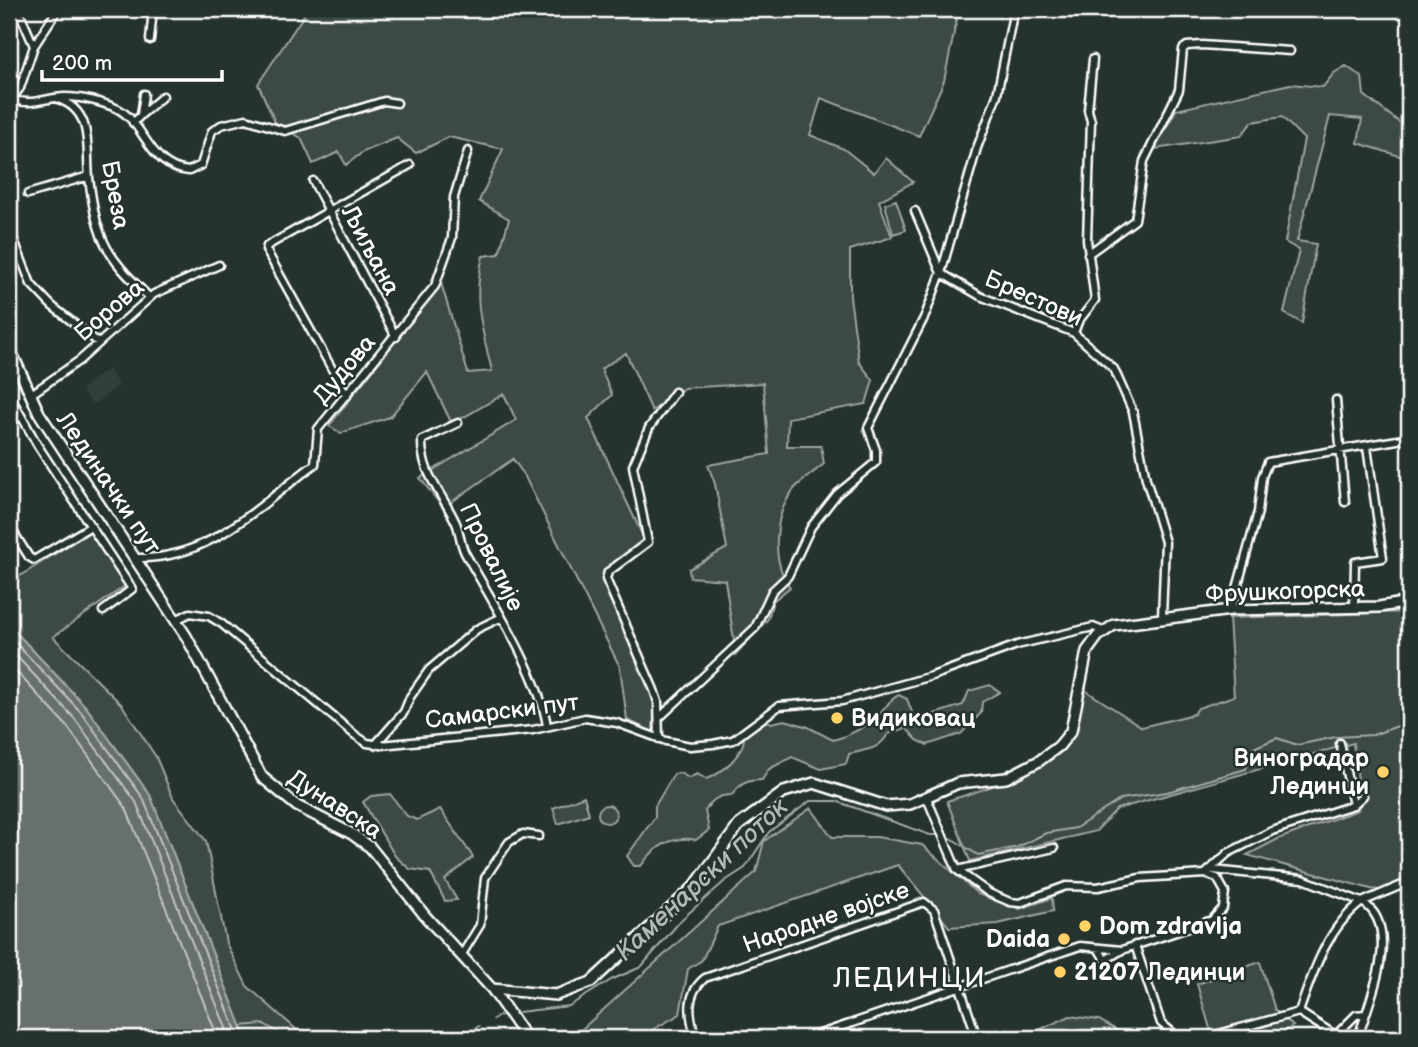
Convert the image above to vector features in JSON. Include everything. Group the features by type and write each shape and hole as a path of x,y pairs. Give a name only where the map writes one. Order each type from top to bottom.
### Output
{"street":[{"path":"18,9 34,46"},
{"path":"10,100 20,88 34,46 58,9"},
{"path":"150,40 153,9"},
{"path":"659,718 755,628 772,591 788,576 811,527 837,494 876,461 876,450 868,428 925,316 941,273 977,148 997,95 1014,9"},
{"path":"1088,254 1135,220 1144,161 1179,90 1182,49 1202,45 1290,51"},
{"path":"1074,333 1078,322 1096,300 1088,254 1091,121 1088,110 1093,60"},
{"path":"141,115 144,94"},
{"path":"134,124 163,96"},
{"path":"10,100 28,103 56,98 86,99 111,106 124,113 156,154 189,171 201,165 212,131 221,125 246,119 285,131 384,102 397,103"},
{"name":"Бреза","path":"56,98 72,105 87,130 93,204 104,241 116,261 149,298"},
{"name":"Дудова","path":"137,558 171,557 208,544 315,464 318,429 429,295 442,269 452,239 453,197 468,151"},
{"path":"348,396 266,250 271,242 410,165"},
{"path":"28,194 89,176"},
{"name":"Љиљана","path":"313,181 396,337"},
{"path":"915,211 941,273"},
{"path":"10,230 30,284 52,306 99,343"},
{"name":"Борова","path":"30,395 63,374 149,298 219,265"},
{"name":"Брестови","path":"941,273 980,296 1074,333 1114,369 1133,412 1153,507 1166,542 1162,617"},
{"name":"Лединачки пут","path":"9,348 51,433 137,558 186,636"},
{"path":"659,739 659,718 654,690 606,579 608,572 648,542 633,466 649,428 675,393"},
{"path":"9,394 132,589 103,611"},
{"path":"1336,400 1345,502"},
{"path":"9,422 21,416"},
{"name":"Провалије","path":"458,423 422,440 424,463 455,521 463,550 524,661 541,701 547,726"},
{"path":"1231,610 1258,512 1262,477 1268,462 1409,438"},
{"path":"1354,608 1355,562 1383,558 1367,447"},
{"path":"9,524 29,557 34,560 91,526"},
{"name":"Фрушкогорска","path":"1103,631 1128,621 1231,610 1354,608 1409,602"},
{"path":"176,621 190,613 209,616 222,624 355,735 375,745 404,712 410,697 429,670 477,629 500,618"},
{"name":"Самарски пут","path":"375,745 506,734 585,718 617,723 659,739 690,746 733,740 779,706 842,701 932,676 1017,645 1093,627 1103,631"},
{"path":"492,989 556,995 591,982 694,887 740,825 784,792 814,783 886,806 910,804 958,783 1006,779 1039,761 1059,746 1073,723 1087,651 1103,631"},
{"name":"Дунавска","path":"186,636 262,777 297,806 370,847 460,956 492,989 526,1038"},
{"path":"1340,743 1353,805"},
{"path":"1205,874 1213,870 1228,853 1272,831 1353,805 1363,796"},
{"path":"927,798 957,870 1002,900 1020,903 1066,886 1098,887 1140,878 1205,874 1217,878 1226,892 1226,900 1219,915 1122,950 1105,960 1098,947"},
{"path":"460,956 480,925 485,878 509,842 523,834 539,836"},
{"path":"957,870 1054,848"},
{"path":"1213,870 1303,880 1370,907 1377,922 1383,958 1358,1038"},
{"path":"1299,1012 1314,970 1335,929 1347,913 1362,902 1409,882"},
{"name":"Народне војске","path":"696,1038 691,1021 693,987 705,978 924,902 934,910 960,986"},
{"path":"1135,945 1161,1023 1179,1038"},
{"path":"808,1038 1080,946 1122,950"},
{"path":"960,986 977,1038"},
{"path":"503,1004 519,992"},
{"path":"1299,1012 1334,1037 1356,1015 1365,1014"},
{"path":"1204,1038 1299,1012"}],"shaded area":[{"path":"308,9 959,9 944,81 919,136 821,98 810,135 844,149 874,173 886,158 913,182 879,201 892,237 850,250 850,297 859,362 873,380 866,404 788,418 787,446 821,446 824,464 794,489 778,525 777,551 790,587 773,601 768,619 736,654 725,580 690,577 689,569 727,548 715,484 708,465 769,454 763,383 684,388 652,411 626,353 601,369 612,395 588,418 645,541 609,574 611,597 655,700 653,732 627,720 620,667 524,475 513,459 443,508 420,478 516,420 504,394 452,424 427,372 390,417 341,433 329,426 441,283 468,373 492,371 480,314 478,286 483,256 499,254 509,219 479,201 503,149 449,137 416,153 397,138 363,152 346,165 339,152 313,164 301,138 275,122 258,84"},
{"path":"1346,66 1362,77 1364,95 1399,122 1409,124 1409,159 1358,143 1362,119 1330,116 1297,241 1316,244 1302,323 1284,313 1299,250 1285,242 1304,139 1282,117 1252,122 1241,136 1155,149 1176,110 1290,84 1323,87 1334,73"},
{"path":"896,200 906,230 893,234 885,204"},
{"path":"108,369 119,385 92,405 81,389"},
{"path":"96,528 132,581 53,637 122,705 156,757 173,798 206,841 226,943 247,986 306,1038 246,1038 150,795 86,707 9,625 9,583"},
{"path":"1409,612 1409,879 1394,892 1371,889 1247,855 1278,839 1358,810 1361,801 1353,743 1117,809 1096,831 970,861 947,801 991,787 1051,760 1067,745 1075,730 1085,690 1142,727 1194,714 1198,708 1234,696 1229,618"},
{"path":"990,685 1000,692 982,702 981,713 961,734 927,745 917,740 906,728 888,734 876,746 849,754 846,764 821,769 792,757 769,769 762,780 745,783 732,795 713,801 705,811 709,830 696,840 679,839 665,844 652,853 641,866 634,866 627,856 655,817 655,806 674,774 680,773 689,778 697,774 706,779 712,776 737,756 744,736 767,721 771,723 785,720 808,727 833,740 869,723 899,695 907,699 915,720 963,705 969,691"},
{"path":"390,794 407,816 417,820 440,809 473,857 445,880 457,900 445,901 430,872 410,869 395,856 363,802 371,796"},
{"path":"584,796 589,814 558,824 553,808"},
{"path":"607,805 613,808 616,814 613,820 607,823 601,820 598,814 601,808"},
{"path":"811,808 832,837 877,837 922,845 978,894 1020,909 1052,898 1053,911 998,924 949,927 898,865 718,926 702,960 688,969 680,1014 638,1038 572,1038 756,872 764,841"},
{"path":"1260,962 1275,1010 1293,1026 1274,1038 1189,1038 1211,1032 1197,984"},
{"path":"1070,1016 1099,1020 1130,1038 1021,1038"}],"water":[{"path":"9,625 86,707 150,795 246,1038 9,1038"}],"waterway":[{"name":"Каменарски поток","path":"946,835 978,855 1018,847 1046,833 1076,828 1121,799 1167,792 1246,769 1251,749 1277,738 1297,745 1336,737 1373,735 1409,722"},
{"name":"Каменарски поток","path":"519,1012 569,1006 611,980 641,967 682,919 725,881 745,868 769,832 810,801 836,801 930,835 941,835"},
{"name":"Каменарски поток","path":"493,1019 502,1014"},
{"name":"Каменарски поток","path":"241,1026 264,1024 281,1034 300,1038"},
{"name":"Каменарски поток","path":"462,1038 479,1026"}],"place":[{"name":"Видиковац","path":"837,718"},
{"name":"Виноградар Лединци","path":"1383,772"},
{"name":"Dom zdravlja","path":"1085,926"},
{"name":"Daida","path":"1064,939"},
{"name":"21207 Лединци","path":"1060,972"}],"district":[{"name":"ЛЕДИНЦИ","path":"910,977"}]}
